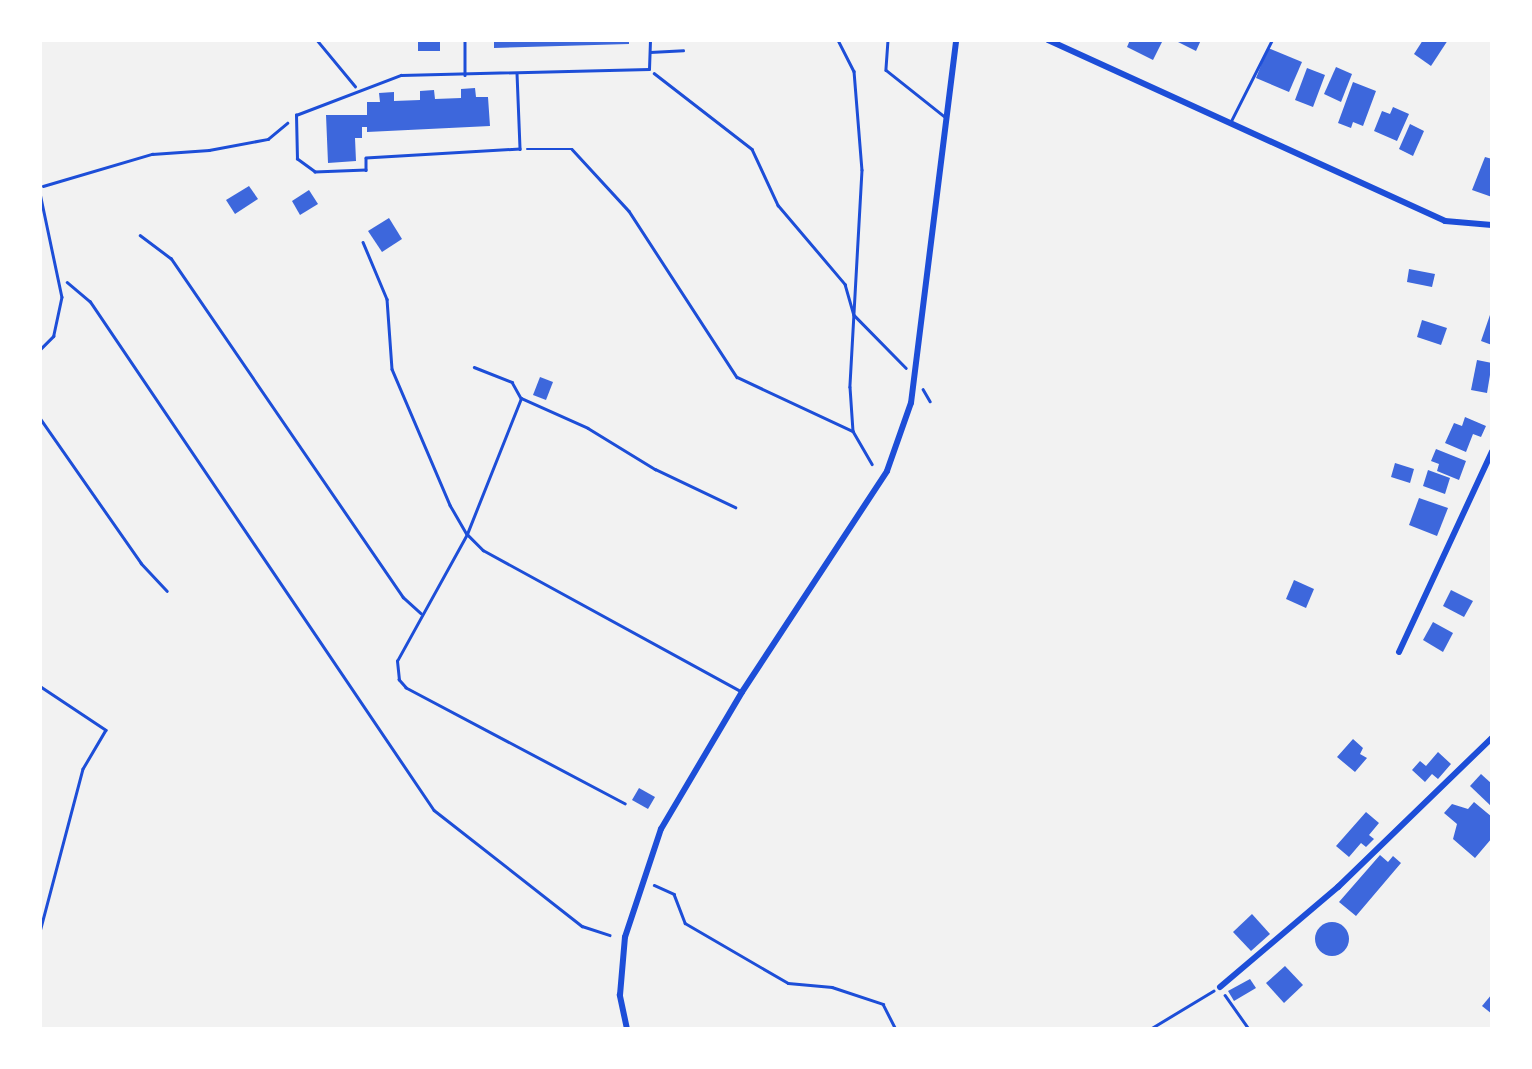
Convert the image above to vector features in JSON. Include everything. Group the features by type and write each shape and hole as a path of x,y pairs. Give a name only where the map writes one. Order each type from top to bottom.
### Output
{"street":[{"path":"627,1029 620,995 625,937 662,829 742,692 887,471 911,403 956,40"},
{"path":"1048,40 1446,221 1492,225"},
{"path":"1399,652 1491,462 1492,452"},
{"path":"1220,987 1338,887 1492,738"}],"lane":[{"path":"466,40 466,75"},
{"path":"517,73 520,149 366,158 366,170 315,172 297,159 296,115 401,75 649,69 650,40"},
{"path":"888,40 886,69 948,119"},
{"path":"1230,123 1272,40"},
{"path":"650,52 683,50"},
{"path":"40,193 62,298 54,336 40,350"},
{"path":"140,235 171,258 403,597 421,613"},
{"path":"363,242 387,299 392,369 450,505 467,534 482,550 742,692"},
{"path":"474,367 512,382 521,398 588,428 655,469 735,507"},
{"path":"521,398 467,534 421,613 397,661 398,680 406,688 625,804"},
{"path":"40,418 134,552 167,591"}],"path":[{"path":"317,40 359,91"},
{"path":"838,40 855,71 862,170 854,315 853,431 872,464"},
{"path":"649,69 687,94 752,149 778,205 845,284 854,315 914,374 930,401"},
{"path":"40,187 152,154 209,150 268,139 296,115"},
{"path":"520,149 572,149 629,211 737,377 853,431"},
{"path":"58,274 90,301 434,810 582,926 610,935"},
{"path":"40,686 106,730 83,769 51,904 40,932"},
{"path":"644,881 674,894 685,923 788,983 832,987 883,1004 896,1029"},
{"path":"1150,1029 1220,987 1249,1029"}],"building":[{"path":"418,40 440,40 440,51 418,51"},
{"path":"494,40 629,40 629,44 494,48"},
{"path":"1130,40 1163,40 1153,60 1127,47"},
{"path":"1174,40 1201,40 1196,51"},
{"path":"1423,40 1448,40 1431,66 1414,54"},
{"path":"1268,48 1302,62 1289,92 1256,78"},
{"path":"1336,67 1352,74 1341,102 1324,94"},
{"path":"1307,68 1325,75 1313,107 1295,100"},
{"path":"1353,82 1376,91 1363,126 1353,122 1351,128 1338,123"},
{"path":"475,88 476,97 488,97 490,126 367,132 367,127 362,127 362,138 355,138 356,161 328,163 326,115 367,115 367,102 380,102 379,93 394,92 394,101 420,100 420,91 434,90 435,99 461,98 461,89"},
{"path":"1393,107 1409,114 1397,141 1374,131 1382,111 1390,114"},
{"path":"1410,124 1424,131 1413,156 1399,149"},
{"path":"1485,157 1492,159 1492,197 1472,190"},
{"path":"249,186 258,199 235,214 226,200"},
{"path":"309,190 318,204 300,215 292,201"},
{"path":"389,218 402,239 382,252 368,231"},
{"path":"1409,269 1435,274 1432,287 1407,282"},
{"path":"1492,312 1492,345 1481,341"},
{"path":"1422,320 1447,328 1441,345 1417,337"},
{"path":"1477,360 1492,363 1487,393 1471,390"},
{"path":"540,377 553,382 546,400 533,395"},
{"path":"1465,417 1486,426 1481,437 1473,434 1466,452 1445,443 1454,423 1462,426"},
{"path":"1436,449 1466,461 1459,480 1437,471 1439,464 1431,461"},
{"path":"1395,463 1414,469 1410,483 1391,477"},
{"path":"1428,470 1450,478 1445,494 1423,486"},
{"path":"1419,498 1448,508 1437,536 1409,525"},
{"path":"1294,580 1314,589 1306,608 1286,599"},
{"path":"1451,590 1473,601 1464,617 1443,606"},
{"path":"1433,622 1453,633 1443,652 1423,640"},
{"path":"1353,739 1363,748 1360,754 1367,758 1355,772 1337,757"},
{"path":"1438,752 1451,764 1438,779 1432,774 1425,782 1412,770 1420,761 1426,766"},
{"path":"1481,774 1492,784 1492,807 1470,786"},
{"path":"639,788 655,797 648,809 632,800"},
{"path":"1474,802 1492,817 1492,838 1475,858 1453,839 1457,824 1444,813 1452,804 1468,809"},
{"path":"1366,812 1379,823 1369,835 1374,839 1366,847 1361,843 1349,857 1336,846"},
{"path":"1380,855 1388,862 1393,856 1401,863 1356,916 1339,902"},
{"path":"1252,914 1270,934 1251,951 1233,932"},
{"path":"1332,922 1344,927 1349,939 1344,951 1332,956 1320,951 1315,939 1320,927"},
{"path":"1285,966 1303,985 1284,1003 1266,983"},
{"path":"1250,979 1256,988 1234,1001 1228,991"},
{"path":"1492,994 1492,1014 1482,1006"}]}
